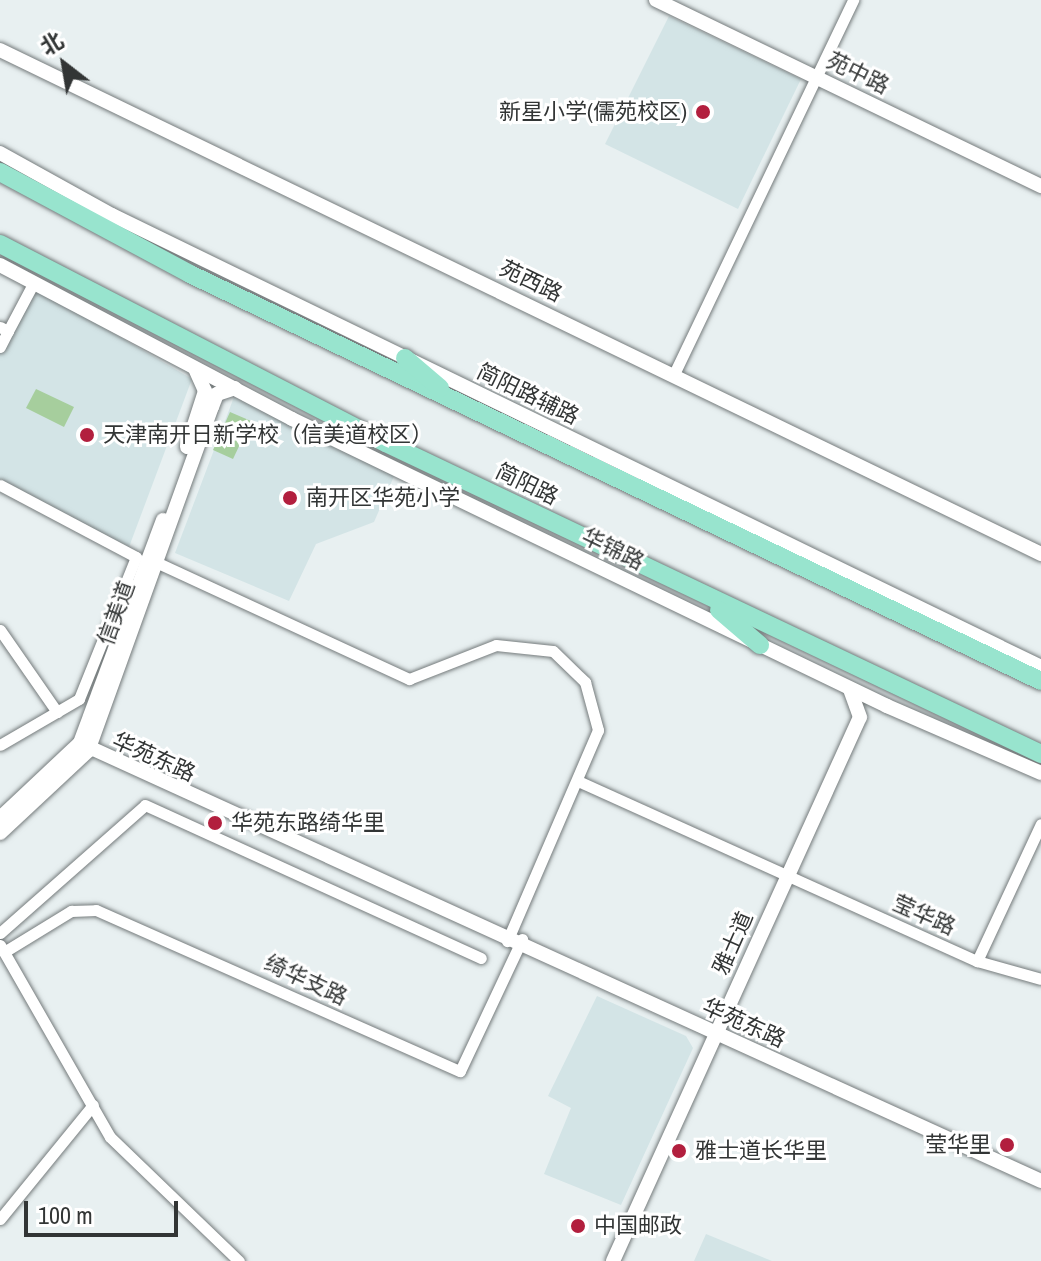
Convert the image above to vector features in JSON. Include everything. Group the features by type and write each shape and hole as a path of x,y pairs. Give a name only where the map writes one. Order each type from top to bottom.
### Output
{"highway":[{"name":"简阳路","path":"0,172 460,405 1041,681"},
{"name":"简阳路","path":"0,244 386,443 1041,754"},
{"path":"405,358 460,405"},
{"path":"702,595 760,645"}],"street":[{"name":"苑中路","path":"656,0 1041,179"},
{"name":"苑中路","path":"673,0 1041,186"},
{"path":"674,374 853,0"},
{"name":"苑西路","path":"0,50 1041,554"},
{"name":"简阳路辅路","path":"0,153 405,358 1041,667"},
{"name":"华锦路","path":"0,265 292,419 887,706 1041,773"},
{"path":"0,347 4,329 34,282"},
{"name":"信美道","path":"0,818 91,749 204,398 191,366"},
{"name":"信美道","path":"0,833 91,749 214,400 235,388"},
{"path":"292,419 386,443"},
{"path":"0,485 136,557 79,699 0,745"},
{"path":"158,563 409,679 496,645 553,651 585,682 598,730 515,940"},
{"path":"885,609 995,646"},
{"path":"0,630 57,712"},
{"name":"雅士道","path":"616,1261 721,1035 860,717 849,688"},
{"name":"雅士道","path":"791,876 865,720 887,706"},
{"name":"华苑东路","path":"91,749 721,1035"},
{"name":"莹华路","path":"578,781 977,961 1041,979"},
{"path":"0,933 145,805 481,958"},
{"path":"977,961 1041,824"},
{"name":"绮华支路","path":"2,948 71,911 96,910 460,1071 515,940"},
{"name":"华苑东路","path":"515,940 689,1023 744,1043 1041,1174"},
{"path":"2,948 93,1105 135,1166 239,1261"},
{"path":"689,1023 709,1057 744,1043"},
{"name":"华苑东路","path":"744,1043 1041,1181"},
{"path":"0,1219 93,1105"}],"shaded area":[{"name":"新星小学(儒苑校区)","path":"669,16 801,79 738,209 605,144"},
{"name":"天津南开日新学校（信美道校区）","path":"32,286 192,379 129,547 0,483 0,346"},
{"name":"南开区华苑小学","path":"234,397 395,474 374,522 316,544 289,601 175,553"},
{"path":"597,996 686,1036 693,1048 621,1205 544,1174 571,1108 548,1096"},
{"path":"706,1234 772,1261 694,1261"}],"green space":[{"path":"36,389 74,407 64,427 26,408"},
{"path":"230,412 251,421 233,459 213,450"}],"place":[{"name":"新星小学(儒苑校区)","path":"703,112"},
{"name":"天津南开日新学校（信美道校区）","path":"87,435"},
{"name":"南开区华苑小学","path":"290,498"},
{"name":"华苑东路绮华里","path":"215,823"},
{"name":"莹华里","path":"1007,1145"},
{"name":"雅士道长华里","path":"679,1151"},
{"name":"中国邮政","path":"578,1226"}]}
